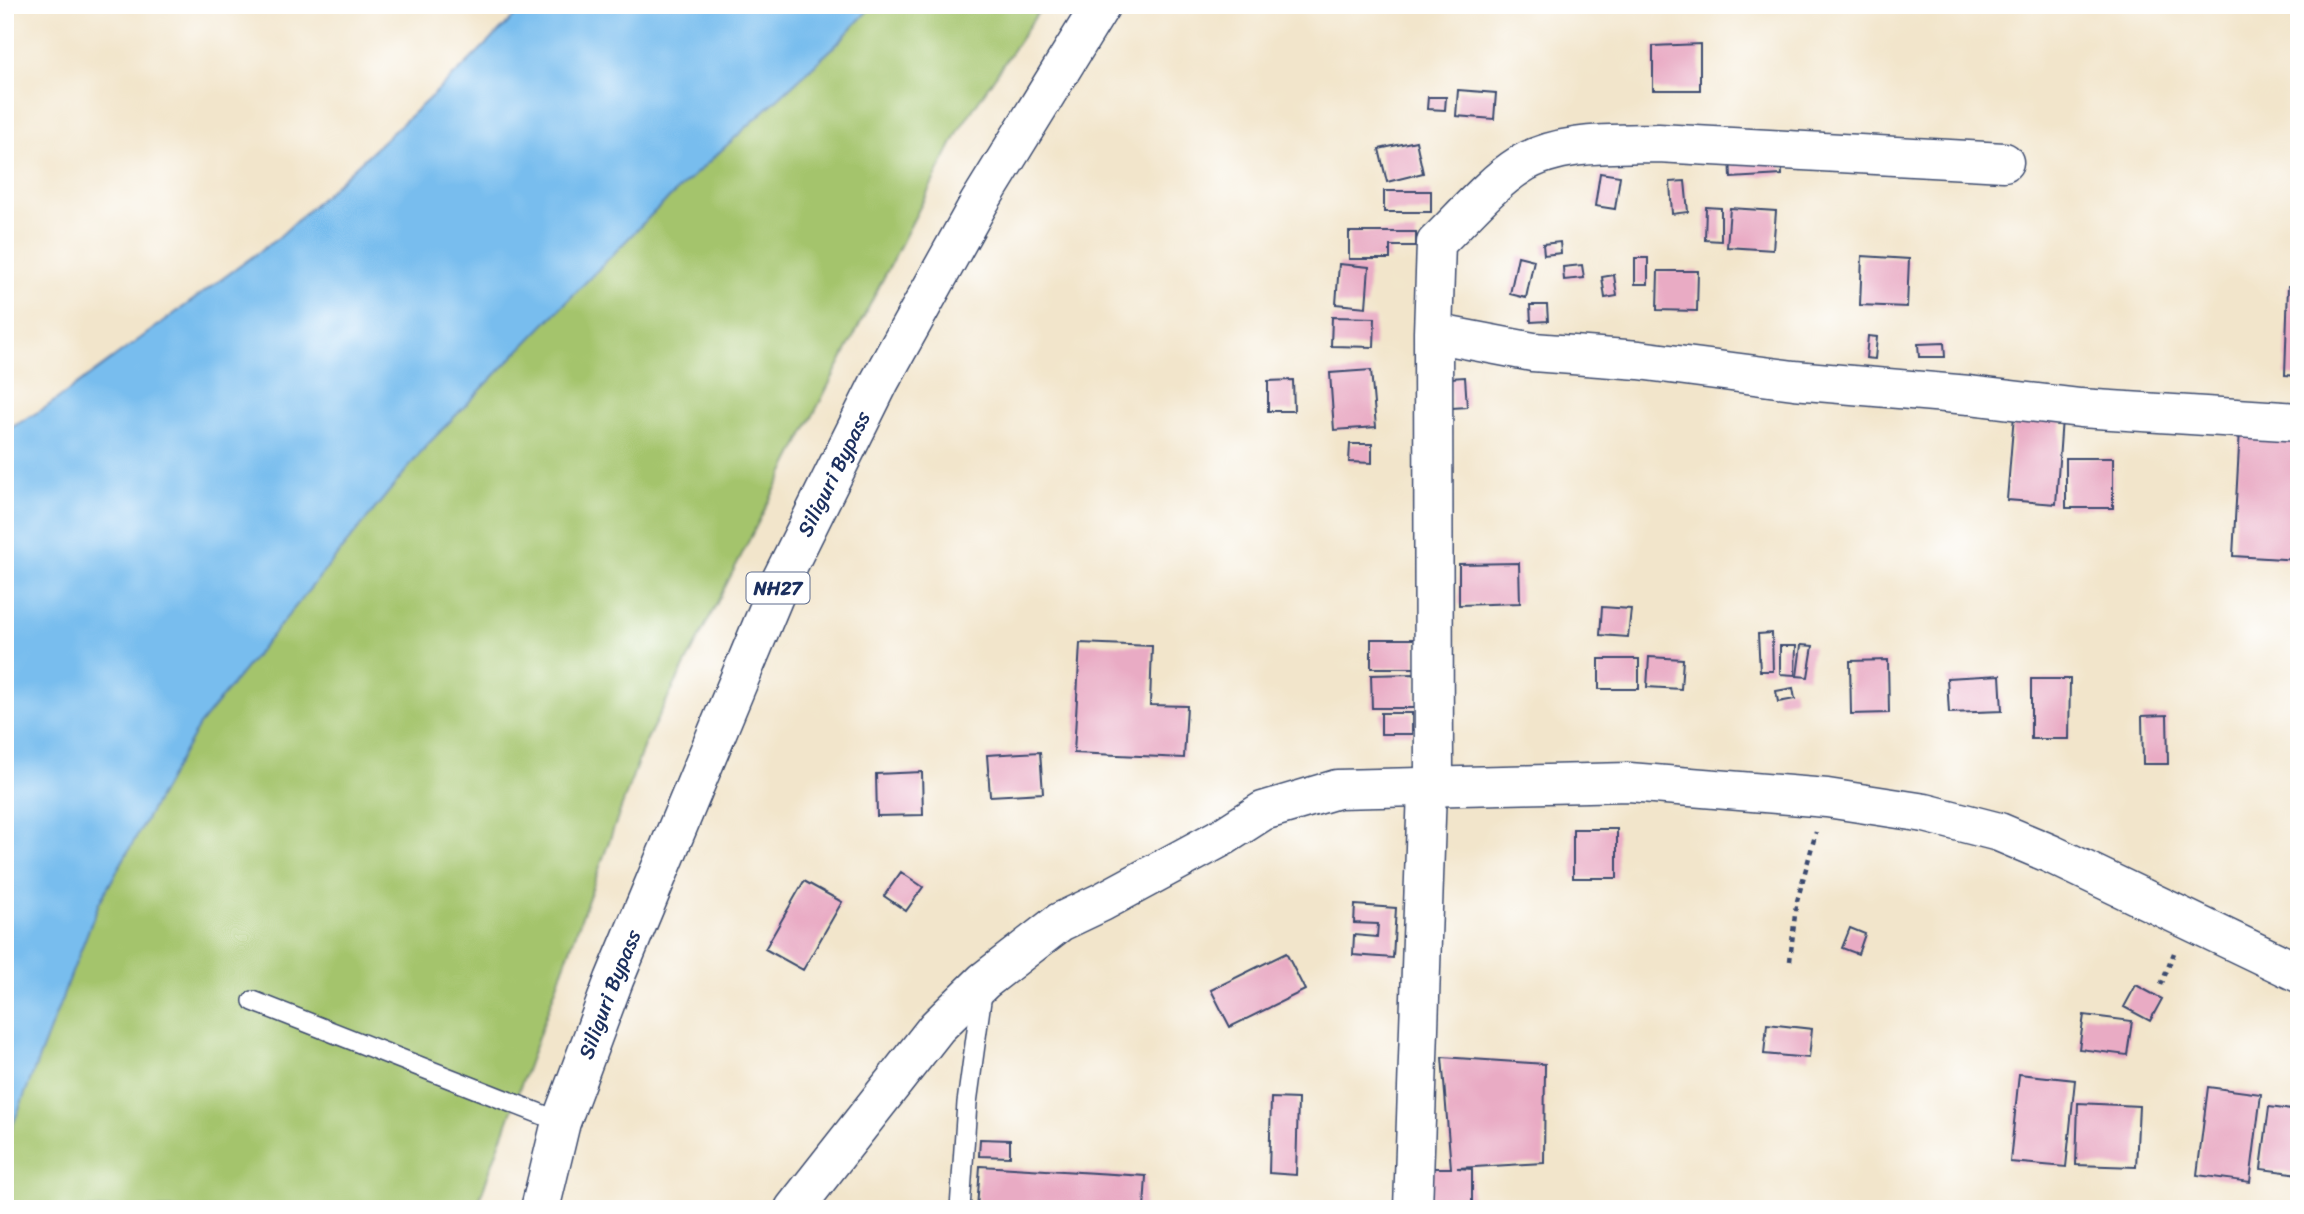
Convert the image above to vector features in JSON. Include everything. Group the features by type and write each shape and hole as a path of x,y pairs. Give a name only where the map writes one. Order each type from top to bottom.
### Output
{"main road":[{"name":"Siliguri Bypass","path":"540,1209 561,1122 614,980 779,584 880,381 979,203 1101,5"},
{"path":"1413,1209 1431,787 1433,333 1436,243 1518,166 1536,156 1570,149 1618,144 1658,144 2004,162"},
{"path":"1433,333 1533,352 1639,360 1794,380 2080,408 2299,422"},
{"path":"794,1209 937,1027 984,981 1060,922 1224,836 1263,811 1338,789 1629,782 1827,798 1925,813 1999,832 2051,854 2299,973"}],"lane":[{"path":"960,1209 967,1103 984,981"},
{"path":"253,1001 561,1122"}],"path":[{"path":"1790,961 1796,905 1827,798"}],"green space":[{"path":"873,5 1043,5 961,127 644,745 476,1209 5,1209 5,1145 99,903 199,725 426,446 654,212 836,45"}],"water":[{"path":"526,5 873,5 836,45 654,212 426,446 199,725 99,903 5,1145 5,431 45,408 278,238 461,69"}],"building":[{"path":"1700,44 1700,90 1653,90 1653,46"},
{"path":"1458,90 1496,93 1494,119 1456,116"},
{"path":"1428,97 1446,97 1445,110 1427,109"},
{"path":"1416,141 1423,173 1387,182 1379,149"},
{"path":"1781,150 1782,175 1731,178 1730,153"},
{"path":"1600,173 1620,176 1615,209 1595,206"},
{"path":"1685,181 1688,212 1672,214 1670,182"},
{"path":"1384,191 1431,191 1431,212 1384,212"},
{"path":"1706,207 1721,208 1721,241 1705,240"},
{"path":"1730,208 1776,211 1773,250 1727,247"},
{"path":"1349,232 1416,232 1416,246 1390,246 1390,259 1349,259"},
{"path":"1560,242 1561,253 1544,255 1543,244"},
{"path":"1518,256 1534,260 1526,298 1510,294"},
{"path":"1862,256 1909,259 1907,307 1860,305"},
{"path":"1635,258 1648,258 1648,284 1635,284"},
{"path":"1339,264 1369,267 1366,307 1336,304"},
{"path":"1582,265 1584,278 1564,280 1563,267"},
{"path":"1658,271 1698,271 1697,311 1657,310"},
{"path":"1614,275 1617,296 1605,298 1602,277"},
{"path":"2288,286 2299,286 2299,376 2285,375"},
{"path":"1530,305 1547,305 1548,321 1531,322"},
{"path":"1332,317 1375,318 1374,347 1331,346"},
{"path":"1868,336 1877,337 1875,359 1866,358"},
{"path":"1944,343 1945,357 1919,357 1918,344"},
{"path":"1371,370 1376,427 1334,430 1330,373"},
{"path":"1465,377 1467,407 1452,408 1450,378"},
{"path":"1293,380 1294,411 1268,411 1268,381"},
{"path":"2014,415 2062,418 2056,504 2007,500"},
{"path":"2240,429 2299,432 2299,560 2233,556"},
{"path":"1350,444 1372,444 1372,463 1349,462"},
{"path":"2066,458 2113,458 2113,508 2066,508"},
{"path":"1519,563 1520,603 1459,605 1459,564"},
{"path":"1602,607 1631,609 1628,637 1600,635"},
{"path":"1772,633 1773,671 1760,671 1758,634"},
{"path":"1371,639 1415,639 1415,668 1371,668"},
{"path":"1080,643 1152,646 1150,705 1187,706 1184,758 1074,753"},
{"path":"1801,645 1813,646 1808,677 1797,676"},
{"path":"1780,646 1796,646 1795,675 1780,674"},
{"path":"1649,657 1683,659 1681,689 1647,687"},
{"path":"1599,659 1639,659 1639,689 1599,689"},
{"path":"1888,660 1889,713 1851,714 1850,661"},
{"path":"1415,674 1415,708 1372,708 1371,675"},
{"path":"2000,675 2002,711 1949,713 1947,678"},
{"path":"2031,679 2070,679 2069,739 2031,739"},
{"path":"1793,688 1795,699 1778,702 1776,691"},
{"path":"1381,713 1412,713 1412,734 1381,734"},
{"path":"2167,715 2168,764 2143,764 2142,716"},
{"path":"1040,752 1043,793 990,796 987,755"},
{"path":"922,772 923,815 877,816 876,774"},
{"path":"1573,829 1617,829 1617,878 1573,878"},
{"path":"901,872 923,887 906,911 884,896"},
{"path":"804,881 842,902 803,970 765,949"},
{"path":"1355,905 1396,908 1393,958 1353,955 1354,935 1377,937 1378,924 1354,923"},
{"path":"1850,928 1865,934 1858,954 1842,948"},
{"path":"1286,953 1305,990 1230,1027 1211,990"},
{"path":"2136,985 2162,999 2150,1021 2124,1007"},
{"path":"2084,1015 2132,1021 2127,1055 2079,1049"},
{"path":"1767,1024 1812,1029 1809,1058 1764,1054"},
{"path":"1442,1057 1545,1064 1544,1163 1457,1168 1472,1169 1472,1209 1430,1209 1431,1168 1451,1168"},
{"path":"2019,1074 2075,1080 2066,1167 2010,1162"},
{"path":"2208,1087 2261,1094 2250,1182 2197,1175"},
{"path":"1271,1098 1298,1099 1296,1175 1269,1173"},
{"path":"2078,1103 2139,1106 2136,1167 2076,1165"},
{"path":"2269,1107 2299,1111 2299,1174 2261,1169"},
{"path":"980,1139 1010,1140 1010,1157 979,1156"},
{"path":"980,1166 1146,1176 1144,1209 977,1209"}]}
